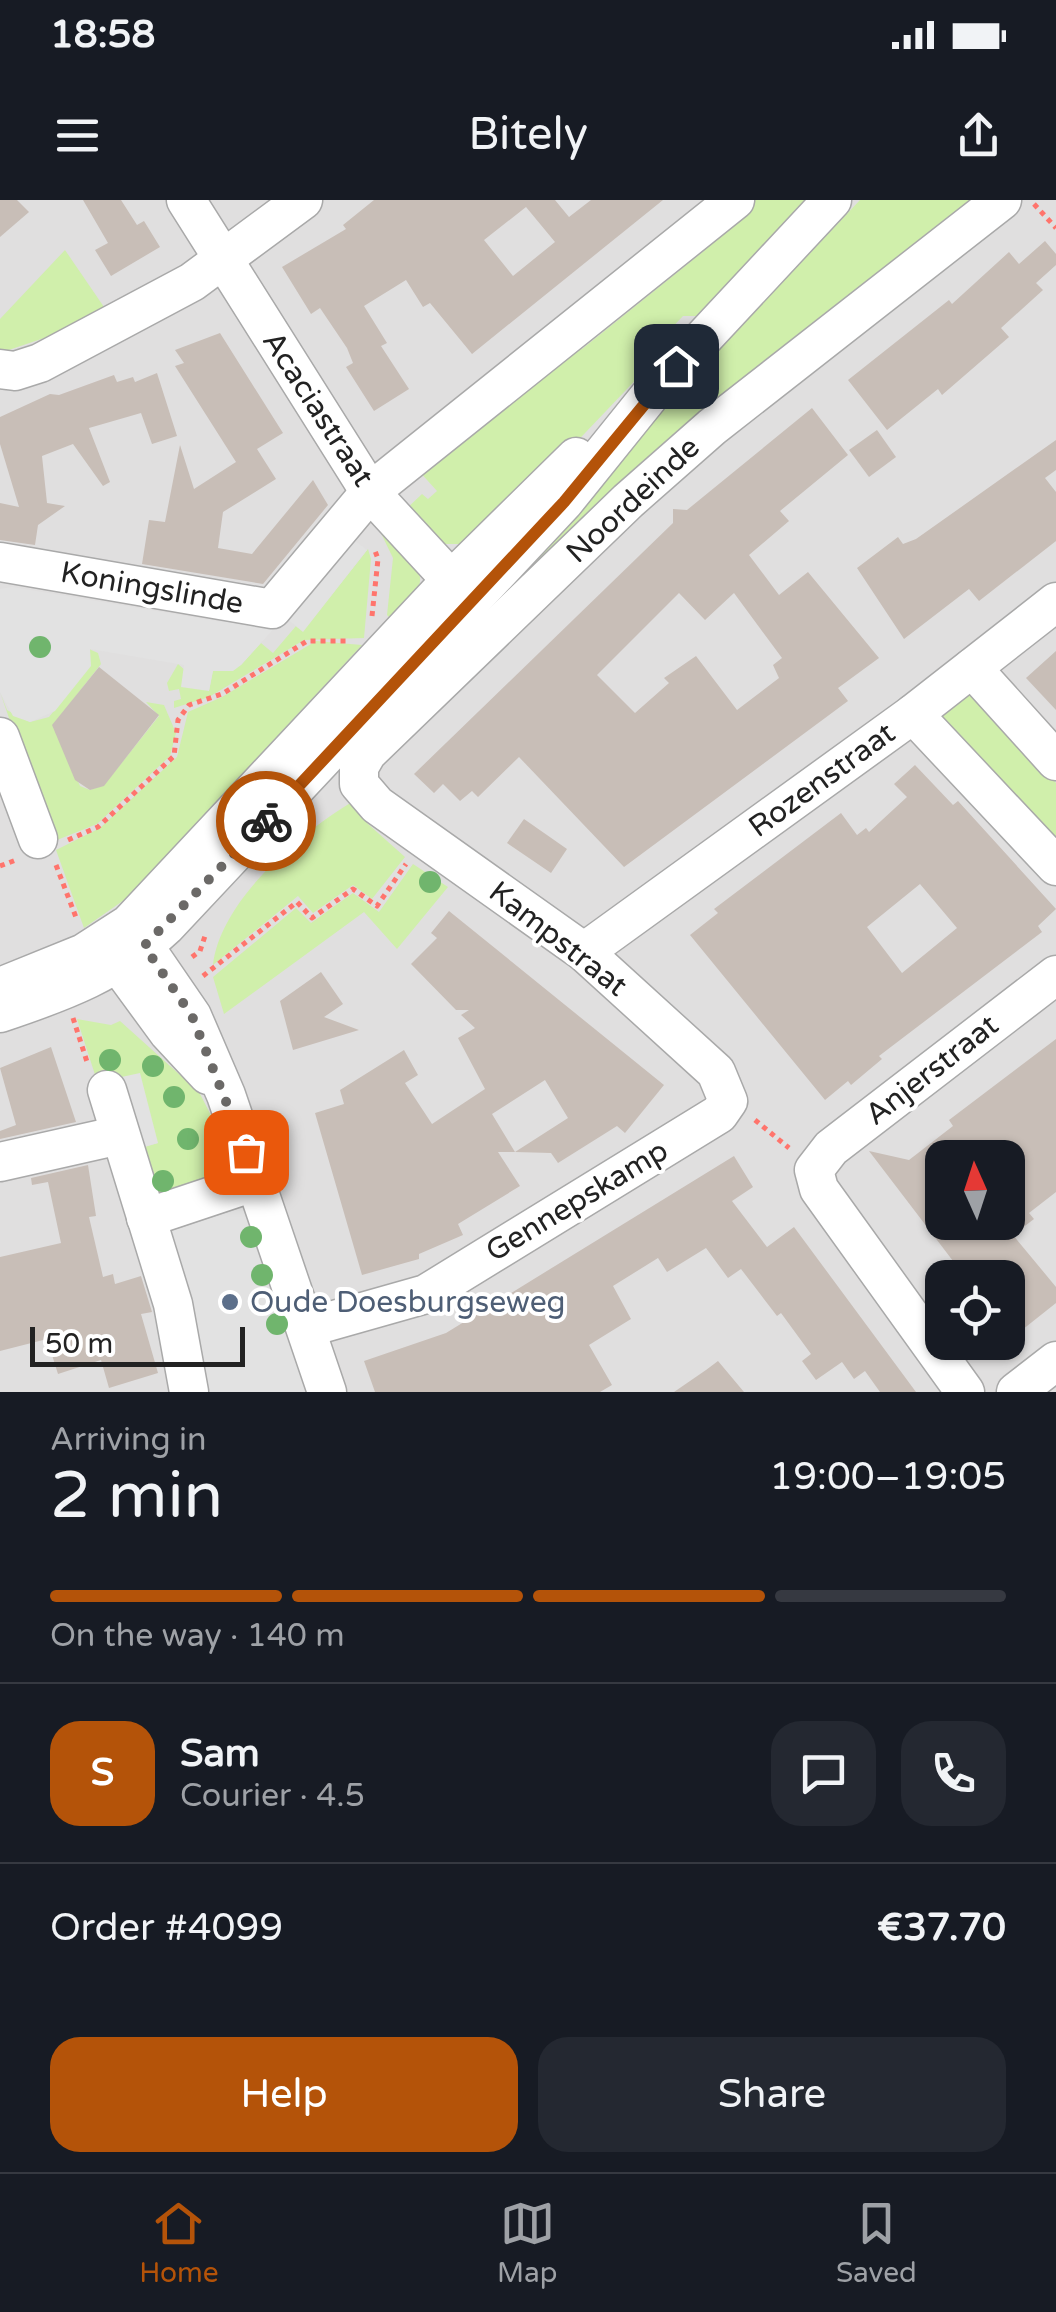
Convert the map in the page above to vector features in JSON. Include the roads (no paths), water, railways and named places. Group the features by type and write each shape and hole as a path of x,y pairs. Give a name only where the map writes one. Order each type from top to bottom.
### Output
{"street":[{"name":"Acaciastraat","path":"186,200 358,504 462,591"},
{"path":"0,369 15,372 40,364 192,282 303,200"},
{"path":"358,504 735,200"},
{"path":"0,1013 81,985 115,942 462,591 536,494 650,394 832,200"},
{"name":"Noordeinde","path":"368,797 359,784 359,768 367,753 628,501 712,427 1002,200"},
{"name":"Koningslinde","path":"0,562 272,609 358,504"},
{"name":"Rozenstraat","path":"584,952 913,714 1056,602"},
{"path":"972,668 1056,760"},
{"path":"913,714 1056,866"},
{"path":"0,737 44,843"},
{"name":"Kampstraat","path":"368,797 422,841 584,952 716,1072 728,1101"},
{"path":"0,986 115,942"},
{"path":"115,942 168,1032 226,1096 327,1392"},
{"name":"Anjerstraat","path":"964,1392 818,1189 814,1170 831,1148 1056,975"},
{"path":"107,1090 172,1304 189,1392"},
{"name":"Gennepskamp","path":"306,1328 426,1294 719,1114 728,1101"},
{"path":"0,1162 120,1135"},
{"path":"146,1218 256,1180"},
{"path":"1016,1392 1056,1361"}],"place":[{"name":"Oude Doesburgseweg","path":"230,1302"}]}
